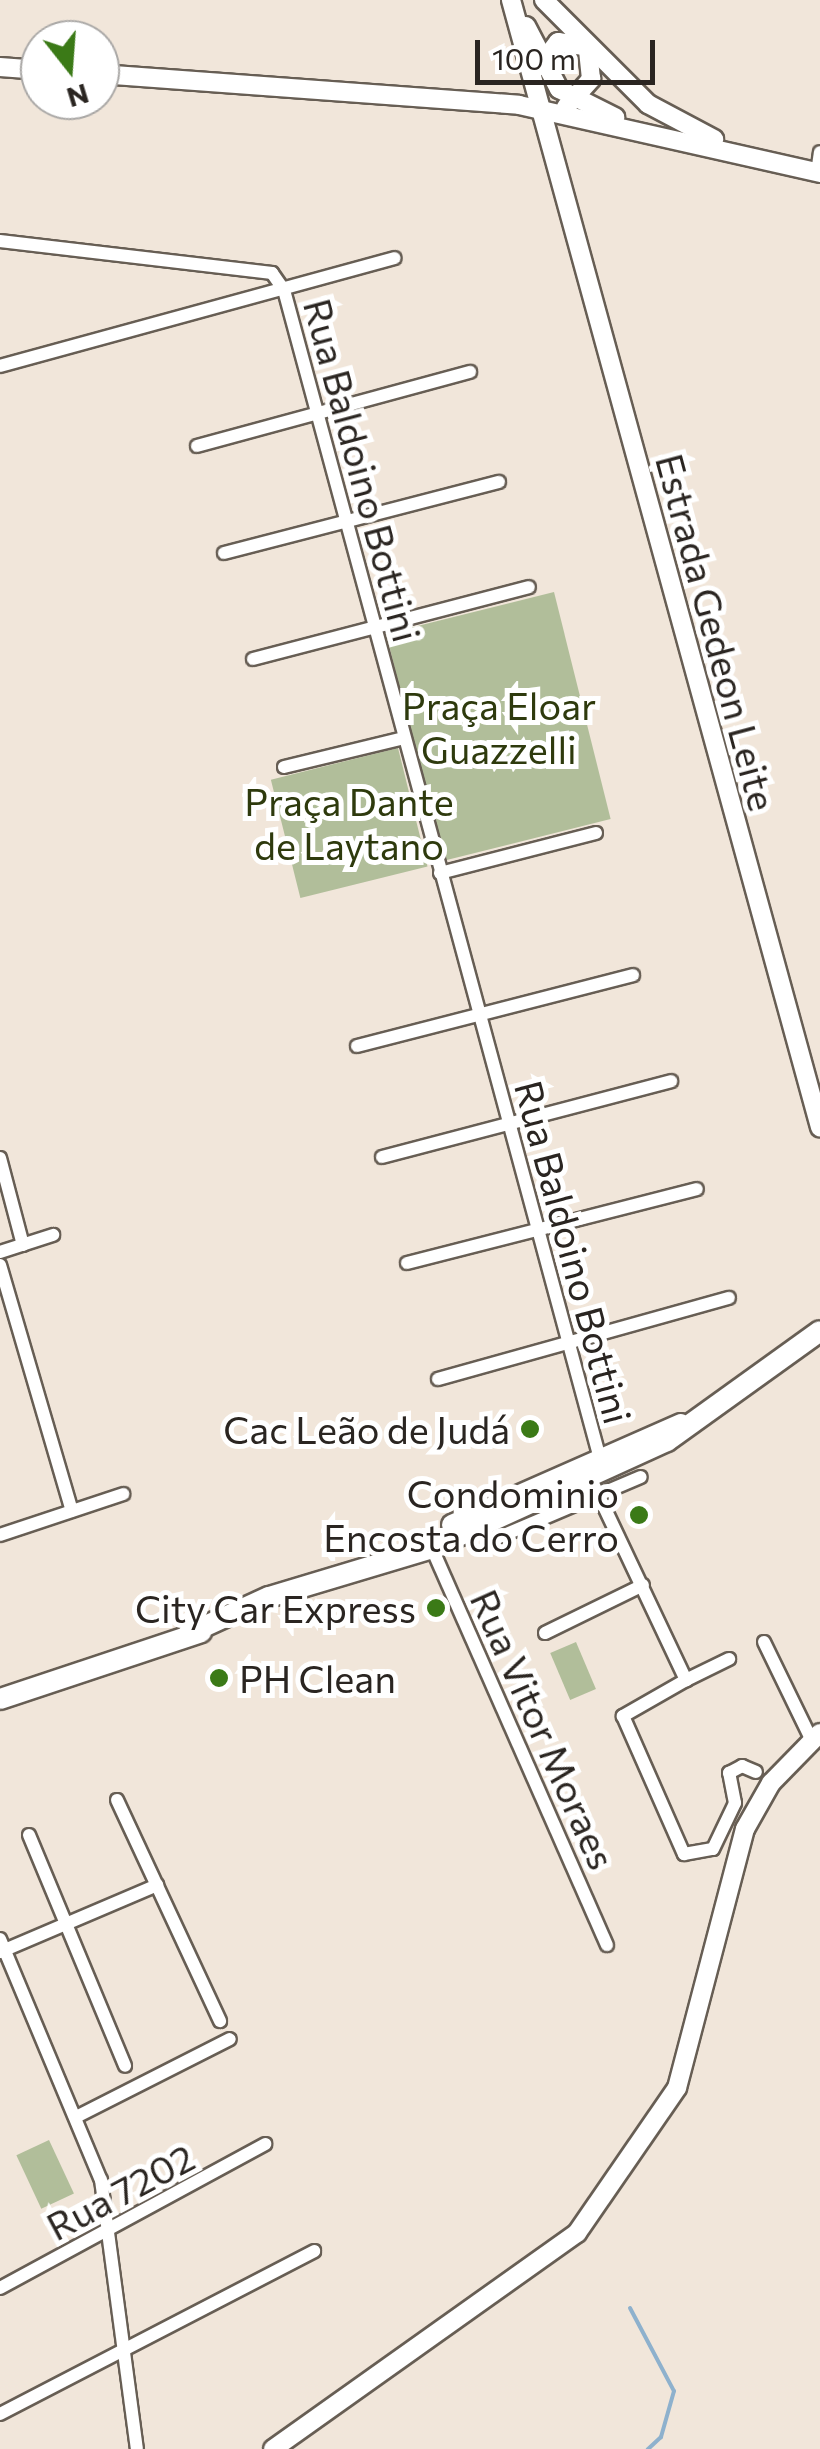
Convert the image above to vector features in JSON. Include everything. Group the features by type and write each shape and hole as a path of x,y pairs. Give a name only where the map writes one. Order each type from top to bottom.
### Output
{"main road":[{"path":"512,0 567,107"},
{"name":"Estrada Gedeon Leite","path":"512,0 551,155 820,1126"},
{"path":"544,0 588,50 648,104 736,150"},
{"path":"519,105 534,88 542,60 566,40 588,50"},
{"name":"Estrada Gedeon Leite","path":"551,155 567,107 594,72 588,50"},
{"path":"120,75 519,105 540,110 567,107 819,173"},
{"path":"0,1698 31,1691 188,1634 598,1475 693,1422 811,1336 820,1317"},
{"path":"0,1707 31,1691"},
{"path":"273,2449 577,2234 677,2088 744,1829 816,1737"}],"street":[{"path":"819,173 820,152"},
{"name":"Rua Baldoino Bottini","path":"0,241 272,274 284,290 566,1340 598,1475 686,1680"},
{"path":"0,366 394,258"},
{"path":"197,446 470,372"},
{"path":"224,553 499,482"},
{"path":"253,660 529,587"},
{"path":"284,767 404,738"},
{"path":"440,873 596,833"},
{"path":"357,1046 633,975"},
{"path":"382,1157 672,1081"},
{"path":"0,1158 23,1244"},
{"path":"407,1262 697,1189"},
{"path":"0,1252 53,1235"},
{"path":"0,1264 72,1511"},
{"path":"438,1379 566,1340 729,1298"},
{"path":"497,1538 598,1475 641,1477"},
{"path":"0,1536 123,1494"},
{"name":"Rua Vitor Moraes","path":"429,1542 608,1945"},
{"path":"545,1633 642,1584"},
{"path":"764,1642 816,1737"},
{"path":"729,1659 623,1716 684,1854 713,1848 735,1803 729,1773 742,1766 756,1772"},
{"path":"117,1800 220,2021"},
{"path":"29,1835 125,2066"},
{"path":"136,2449 111,2228 78,2116 1,1947 157,1886"},
{"path":"78,2116 230,2039"},
{"name":"Rua 7202","path":"0,2288 265,2144"},
{"path":"0,2414 314,2251"}],"green space":[{"name":"Praça Eloar Guazzelli","path":"554,592 611,819 443,861 386,634"},
{"name":"Praça Dante de Laytano","path":"398,748 428,866 300,898 271,780"},
{"path":"576,1642 596,1689 570,1700 550,1653"},
{"path":"49,2140 74,2193 41,2209 16,2155"}],"waterway":[{"path":"630,2308 674,2391 661,2437 648,2449"}],"place":[{"name":"Cac Leão de Judá","path":"530,1429"},
{"name":"Condominio Encosta do Cerro","path":"639,1515"},
{"name":"City Car Express","path":"436,1608"},
{"name":"PH Clean","path":"219,1678"}]}
